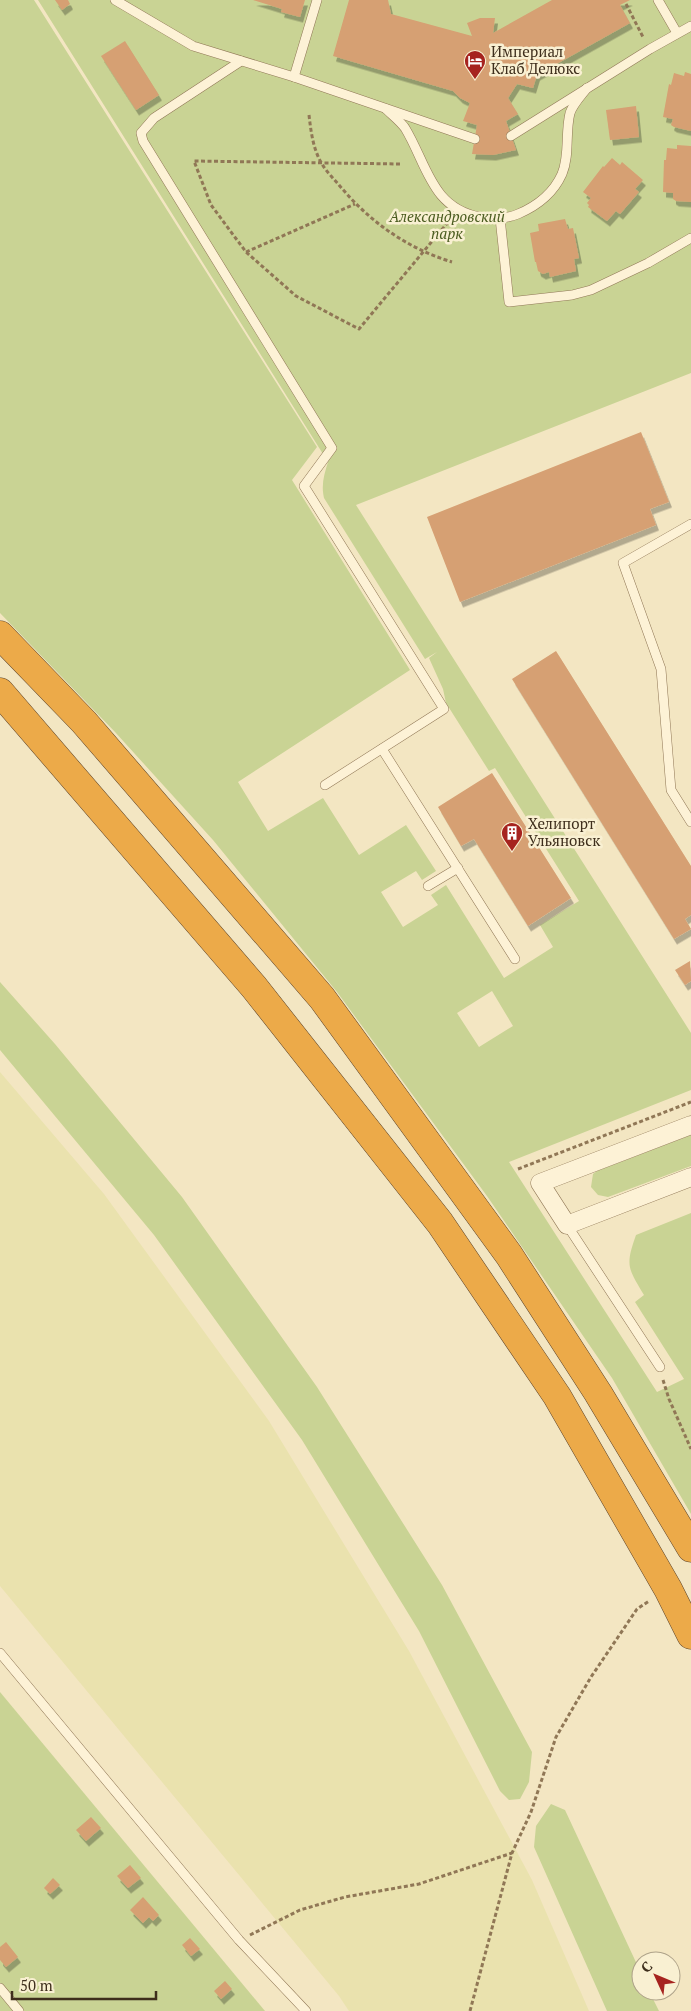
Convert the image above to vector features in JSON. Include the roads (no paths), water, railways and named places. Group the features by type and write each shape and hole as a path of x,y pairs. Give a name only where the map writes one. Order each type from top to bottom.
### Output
{"highway":[{"path":"0,635 84,722 322,998 508,1255 598,1393 691,1548"},
{"path":"0,692 254,987 440,1223 557,1396 668,1589 691,1635"}],"street":[{"path":"691,1125 540,1183 567,1224 691,1177"}],"lane":[{"path":"115,0 193,46 294,77 475,139"},
{"path":"294,77 317,0"},
{"path":"658,0 677,34"},
{"path":"511,136 650,49 691,26"},
{"path":"241,61 154,118 141,133 148,151 332,448 304,486 444,709 325,785"},
{"path":"384,107 404,126 415,145 429,178 446,202 458,210 474,216 500,218 513,216 529,210 545,198 556,186 563,172 568,151 570,114 576,102 587,88"},
{"path":"500,218 509,302 572,295 591,290 648,263 691,238"},
{"path":"691,524 623,563 661,669 672,790 691,822"},
{"path":"382,749 515,959"},
{"path":"428,886 458,868"},
{"path":"567,1224 660,1367"},
{"path":"0,1653 239,1940 306,2011"},
{"path":"0,1988 19,2011"}],"place":[{"name":"Империал Клаб Делюкс","path":"475,80"},
{"name":"Хелипорт Ульяновск","path":"512,852"}],"park label":[{"name":"Александровский парк","path":"447,226"}]}
